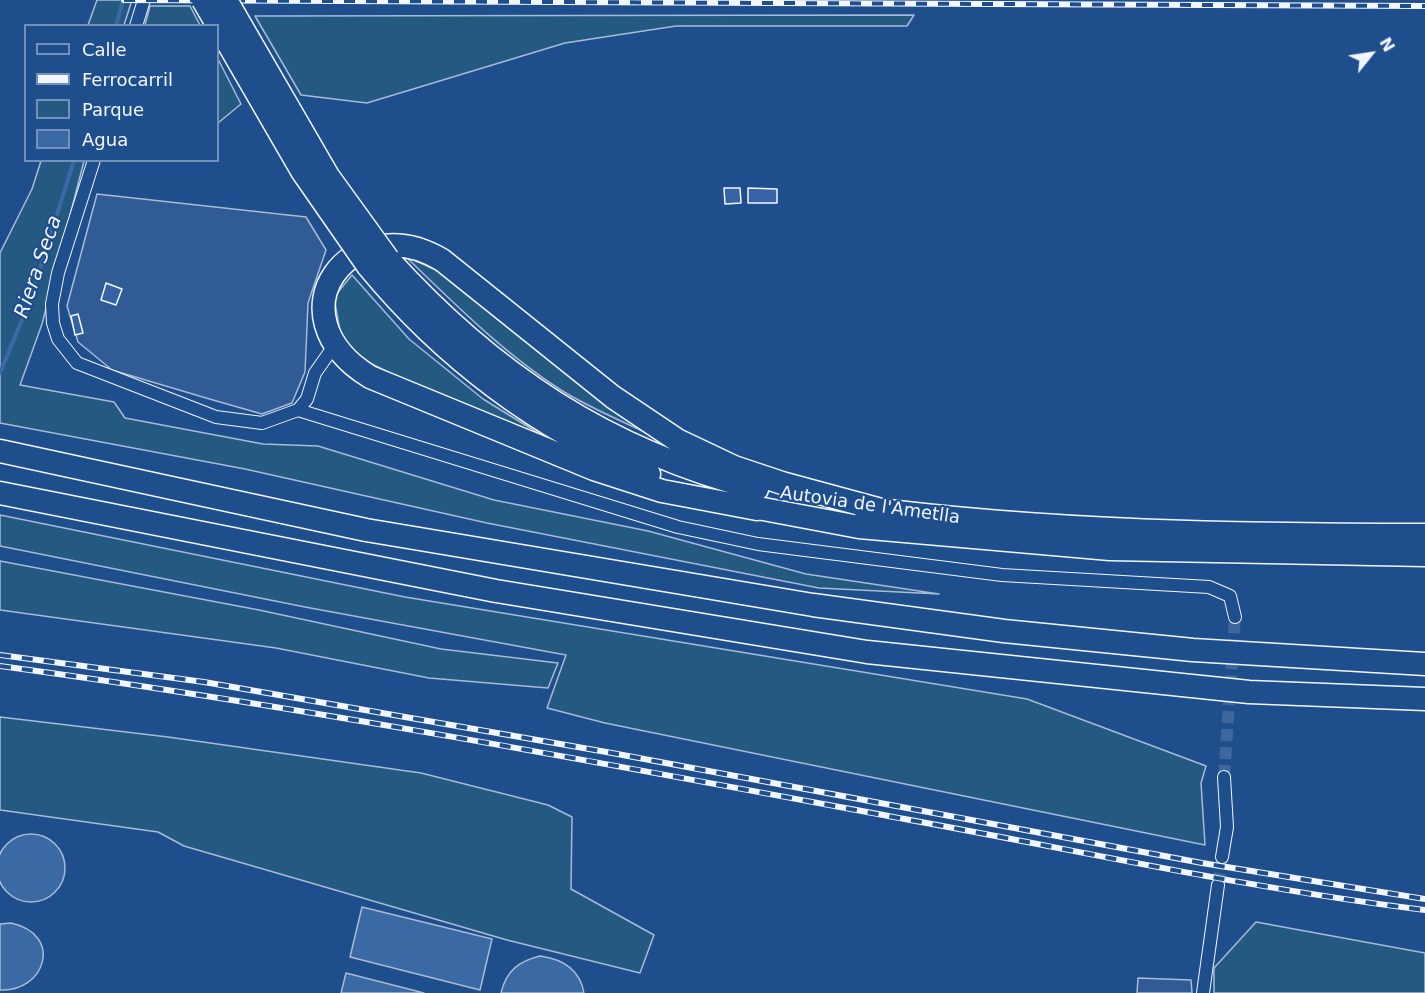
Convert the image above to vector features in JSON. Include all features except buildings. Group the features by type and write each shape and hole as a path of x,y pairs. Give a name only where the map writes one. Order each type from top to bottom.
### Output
{"highway":[{"path":"203,0 217,24"},
{"path":"226,0 378,263"},
{"path":"219,28 302,171 378,263 427,330 465,363 547,422 638,470 684,488 757,509"},
{"path":"878,509 782,483 734,467 677,440 604,390 442,260 417,248 396,244 373,248 352,257 334,274 323,305 323,318 334,346 354,367 384,384 594,469 662,491 805,519 910,533 1110,549 1425,555"},
{"name":"Autovia de l'Ametlla","path":"378,263 496,363 537,393 622,441 715,478 812,501 997,523 1133,531 1425,535"},
{"path":"0,450 366,530 813,605 1004,631 1193,650 1425,664"},
{"path":"0,493 496,591 867,652 1249,692 1425,699"}],"street":[{"path":"137,24 144,0"},
{"path":"92,162 58,273 52,304 53,323 64,349 77,363 216,417 262,423 298,410 307,399 315,373 334,346"},
{"path":"298,410 678,527 758,544 890,563 1002,575 1209,587 1230,596 1235,617"},
{"path":"1222,856 1227,827 1224,777"},
{"path":"1203,993 1218,885"}],"green space":[{"path":"97,0 132,0 124,24 88,24"},
{"path":"150,6 190,6 199,24 145,24"},
{"path":"914,15 907,26 676,26 565,43 367,103 301,95 255,16"},
{"path":"219,61 241,104 219,122"},
{"path":"41,162 84,162 42,324 20,385 114,402 125,418 263,444 318,446 494,500 648,531 806,574 939,594 819,588 487,523 245,469 0,423 0,253 32,189"},
{"path":"405,256 436,270 481,300 659,439 584,403 540,376 480,327"},
{"path":"352,275 409,339 483,399 561,447 421,389 372,364 351,349 340,331 334,297"},
{"path":"0,515 405,597 1027,699 1206,766 1201,783 1205,845 605,723 547,708 566,655 305,607 0,546"},
{"path":"0,561 259,610 441,649 558,663 548,688 429,678 276,648 0,610"},
{"path":"0,717 168,737 421,773 548,805 572,817 571,889 654,935 640,973 507,940 184,846 158,832 0,810"},
{"path":"1256,922 1425,953 1425,993 1214,993 1214,968"}],"shaded area":[{"path":"97,194 306,217 326,250 308,303 305,372 292,403 262,414 112,370 78,342 67,306"},
{"path":"1138,978 1191,980 1192,993 1137,993"}],"water":[{"path":"24,835 38,835 50,840 59,849 64,861 64,875 59,887 50,896 38,901 24,901 12,896 3,887 -1,878 -1,858 3,849 12,840"},
{"path":"362,907 492,939 480,990 350,957"},
{"path":"11,923 28,929 38,939 43,950 42,962 37,973 28,982 15,988 0,990 0,924"},
{"path":"540,956 556,960 569,967 579,978 584,993 501,993 506,979 514,968"},
{"path":"346,973 424,993 341,993"}],"waterway":[{"name":"Riera Seca","path":"117,24 123,0"},
{"name":"Riera Seca","path":"0,373 31,298 73,162"}],"tunnel":[{"path":"1224,777 1235,617"},
{"path":"1218,885 1222,857"}],"railway":[{"path":"124,0 1425,6"},
{"path":"0,655 204,682 612,753 1202,863 1425,899"},
{"path":"0,666 228,699 456,737 1231,880 1425,910"}]}
